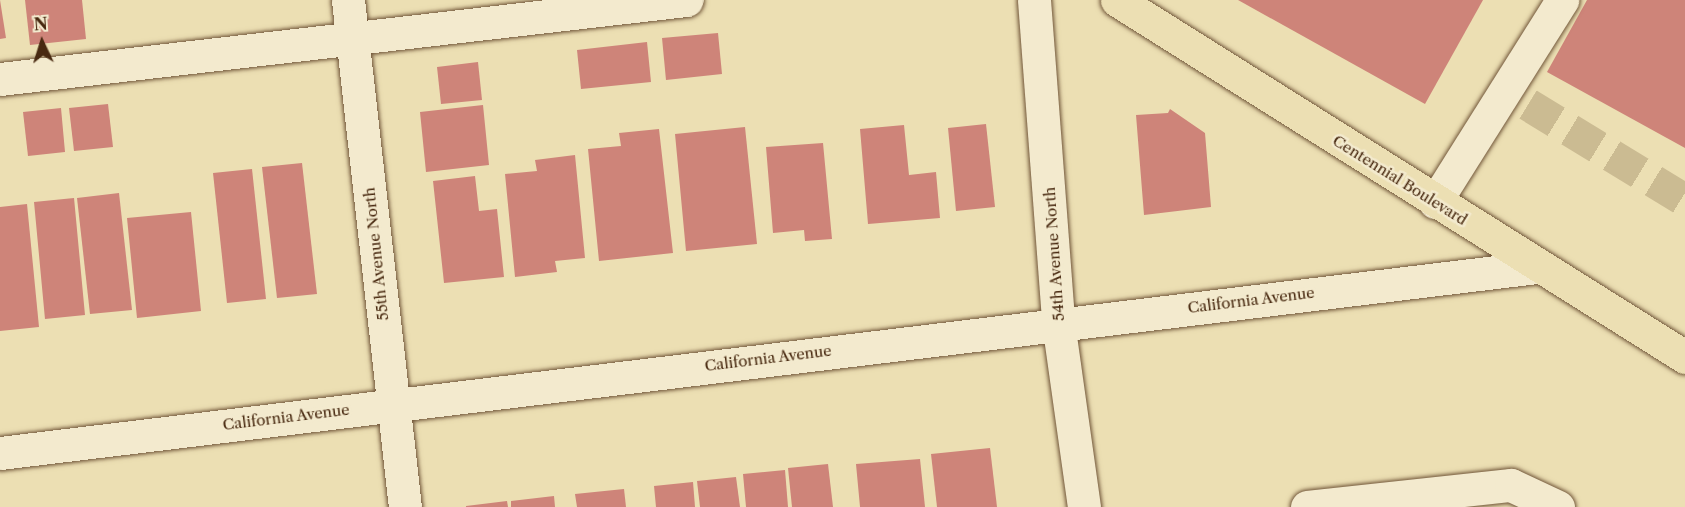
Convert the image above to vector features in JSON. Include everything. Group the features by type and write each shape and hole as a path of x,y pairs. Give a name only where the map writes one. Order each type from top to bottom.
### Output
{"main road":[{"name":"Centennial Boulevard","path":"1117,0 1537,267 1685,357"}],"street":[{"name":"55th Avenue North","path":"348,0 405,507"},
{"path":"0,78 352,36 686,0"},
{"name":"54th Avenue North","path":"1034,0 1058,322 1084,507"},
{"path":"1435,202 1516,96 1562,0"},
{"name":"California Avenue","path":"0,453 1058,322 1537,267"},
{"path":"1307,507 1511,485 1558,507"}],"building":[{"path":"0,0 6,38 0,39"},
{"path":"25,0 82,0 86,39 30,45"},
{"path":"1238,0 1483,0 1425,104"},
{"path":"1587,0 1685,0 1685,148 1547,72"},
{"path":"718,33 722,74 666,80 662,38"},
{"path":"647,42 651,82 581,89 577,50"},
{"path":"478,62 482,100 441,104 437,67"},
{"path":"108,104 113,147 74,151 69,108"},
{"path":"483,105 489,165 426,172 420,112"},
{"path":"61,108 65,152 28,156 23,112"},
{"path":"1170,109 1205,133 1211,207 1144,215 1136,115 1168,113"},
{"path":"986,124 995,207 956,211 948,128"},
{"path":"904,125 909,175 936,172 940,218 868,224 860,129"},
{"path":"745,127 757,244 686,251 675,134"},
{"path":"659,129 673,253 599,261 588,149 621,146 619,133"},
{"path":"823,143 832,239 805,241 804,230 773,233 766,147"},
{"path":"575,155 585,258 555,261 557,272 515,277 505,174 537,171 535,160"},
{"path":"302,163 317,294 277,298 262,167"},
{"path":"252,169 266,299 227,303 213,173"},
{"path":"475,176 479,211 497,209 504,277 444,283 433,181"},
{"path":"119,193 132,310 90,314 77,198"},
{"path":"74,198 85,315 45,319 34,202"},
{"path":"27,204 39,327 0,331 0,207"},
{"path":"191,212 201,311 137,318 127,218"},
{"path":"990,448 997,507 937,507 931,454"},
{"path":"920,459 925,507 860,507 856,464"},
{"path":"828,464 833,507 792,507 788,468"},
{"path":"785,470 788,507 746,507 743,474"},
{"path":"736,477 740,507 700,507 697,481"},
{"path":"693,482 695,507 656,507 654,486"},
{"path":"624,489 626,507 577,507 575,494"},
{"path":"554,496 555,507 511,507 511,501"},
{"path":"507,501 508,507 466,507 466,506"}],"tunnel":[{"path":"1528,104 1685,200"}]}
